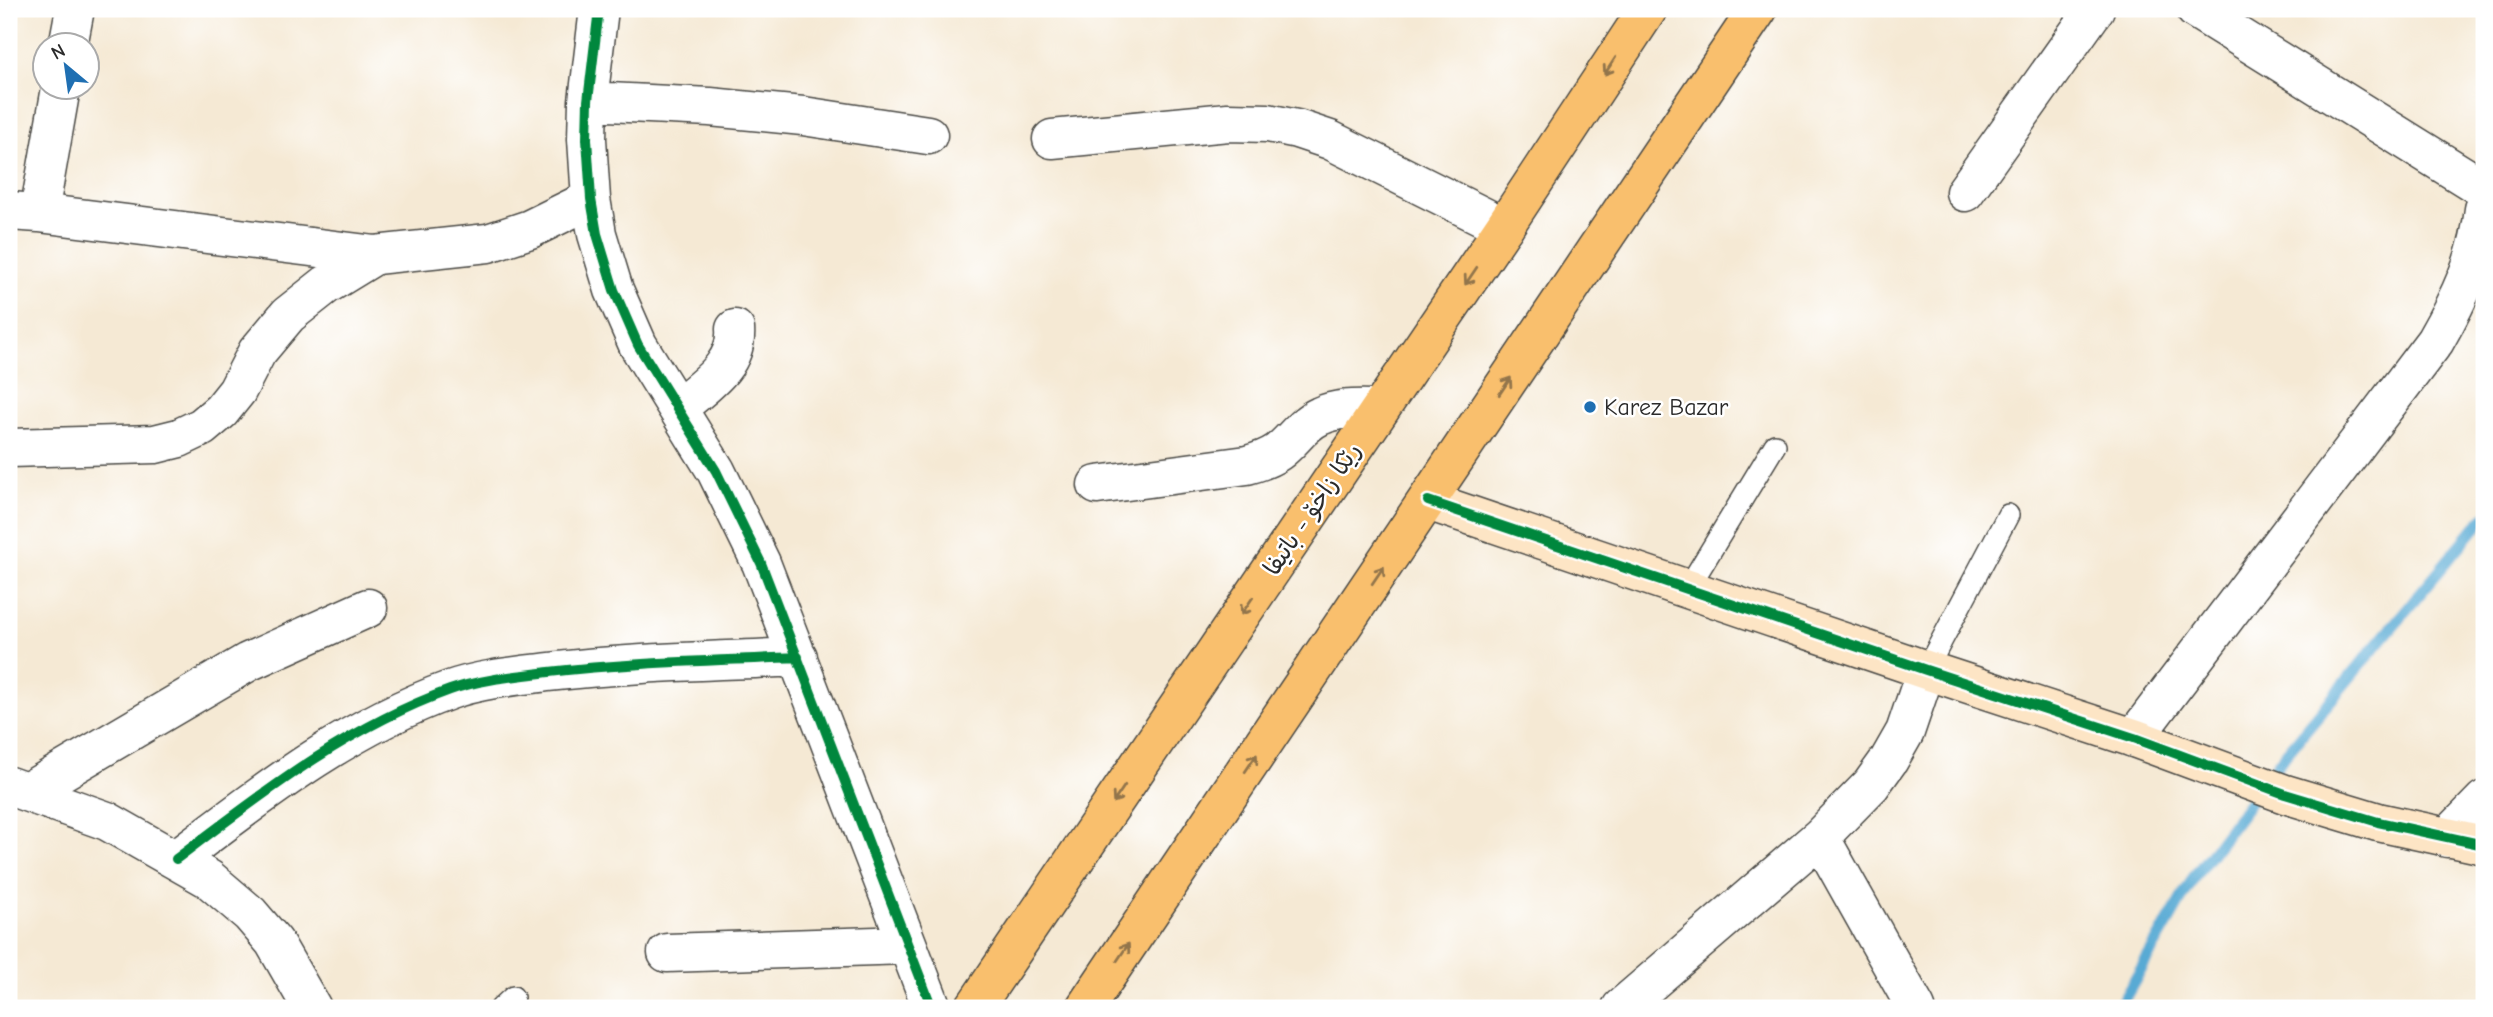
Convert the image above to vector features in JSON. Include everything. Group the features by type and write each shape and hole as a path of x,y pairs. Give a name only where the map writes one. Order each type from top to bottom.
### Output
{"highway":[{"name":"رێکا زاخۆ - باتیفا","path":"974,1008 1504,227 1648,9"},
{"path":"1085,1008 1758,9"}],"street":[{"path":"71,32 75,9"},
{"path":"599,9 588,101 587,139 591,199 597,234 614,290 638,345 716,471 761,563 932,1008"},
{"path":"1965,192 2095,9"},
{"path":"2195,9 2484,189"},
{"path":"588,101 710,107 803,116 928,135"},
{"path":"57,102 24,212 375,255 488,243 530,229 591,199"},
{"path":"1052,139 1228,122 1268,123 1297,128 1330,140 1504,227"},
{"path":"2134,738 2435,341 2470,274 2484,209"},
{"path":"9,448 155,444 179,438 202,427 229,401 257,352 288,315 326,285 375,255"},
{"path":"678,408 730,359 735,346 735,329"},
{"path":"1097,485 1247,465 1265,460 1279,451 1299,430 1318,416 1337,409 1380,409"},
{"path":"1428,501 2134,738 2285,794 2378,822 2484,845"},
{"path":"18,789 248,662 369,608"},
{"path":"176,859 317,755 383,718 452,689 518,676 596,667 798,657"},
{"path":"1621,1008 1820,837 1871,785 1905,732 1926,670"},
{"path":"18,789 107,821 209,879 250,914 274,942 312,1008"},
{"path":"2447,838 2484,800"},
{"path":"1820,837 1916,1008"},
{"path":"667,953 907,945"}],"lane":[{"path":"1688,589 1775,445"},
{"path":"1926,670 2008,515"}],"waterway":[{"path":"2119,1008 2194,877 2284,756 2484,517"}],"cycle path":[{"path":"599,9 588,101 587,139 591,199 597,234 614,290 638,345 716,471 761,563 932,1008"},
{"path":"1428,501 2134,738 2285,794 2378,822 2484,845"},
{"path":"176,859 273,787 341,743 412,705 450,690 499,678 580,669 798,657"}],"place":[{"name":"Karez Bazar","path":"1590,407"}]}
